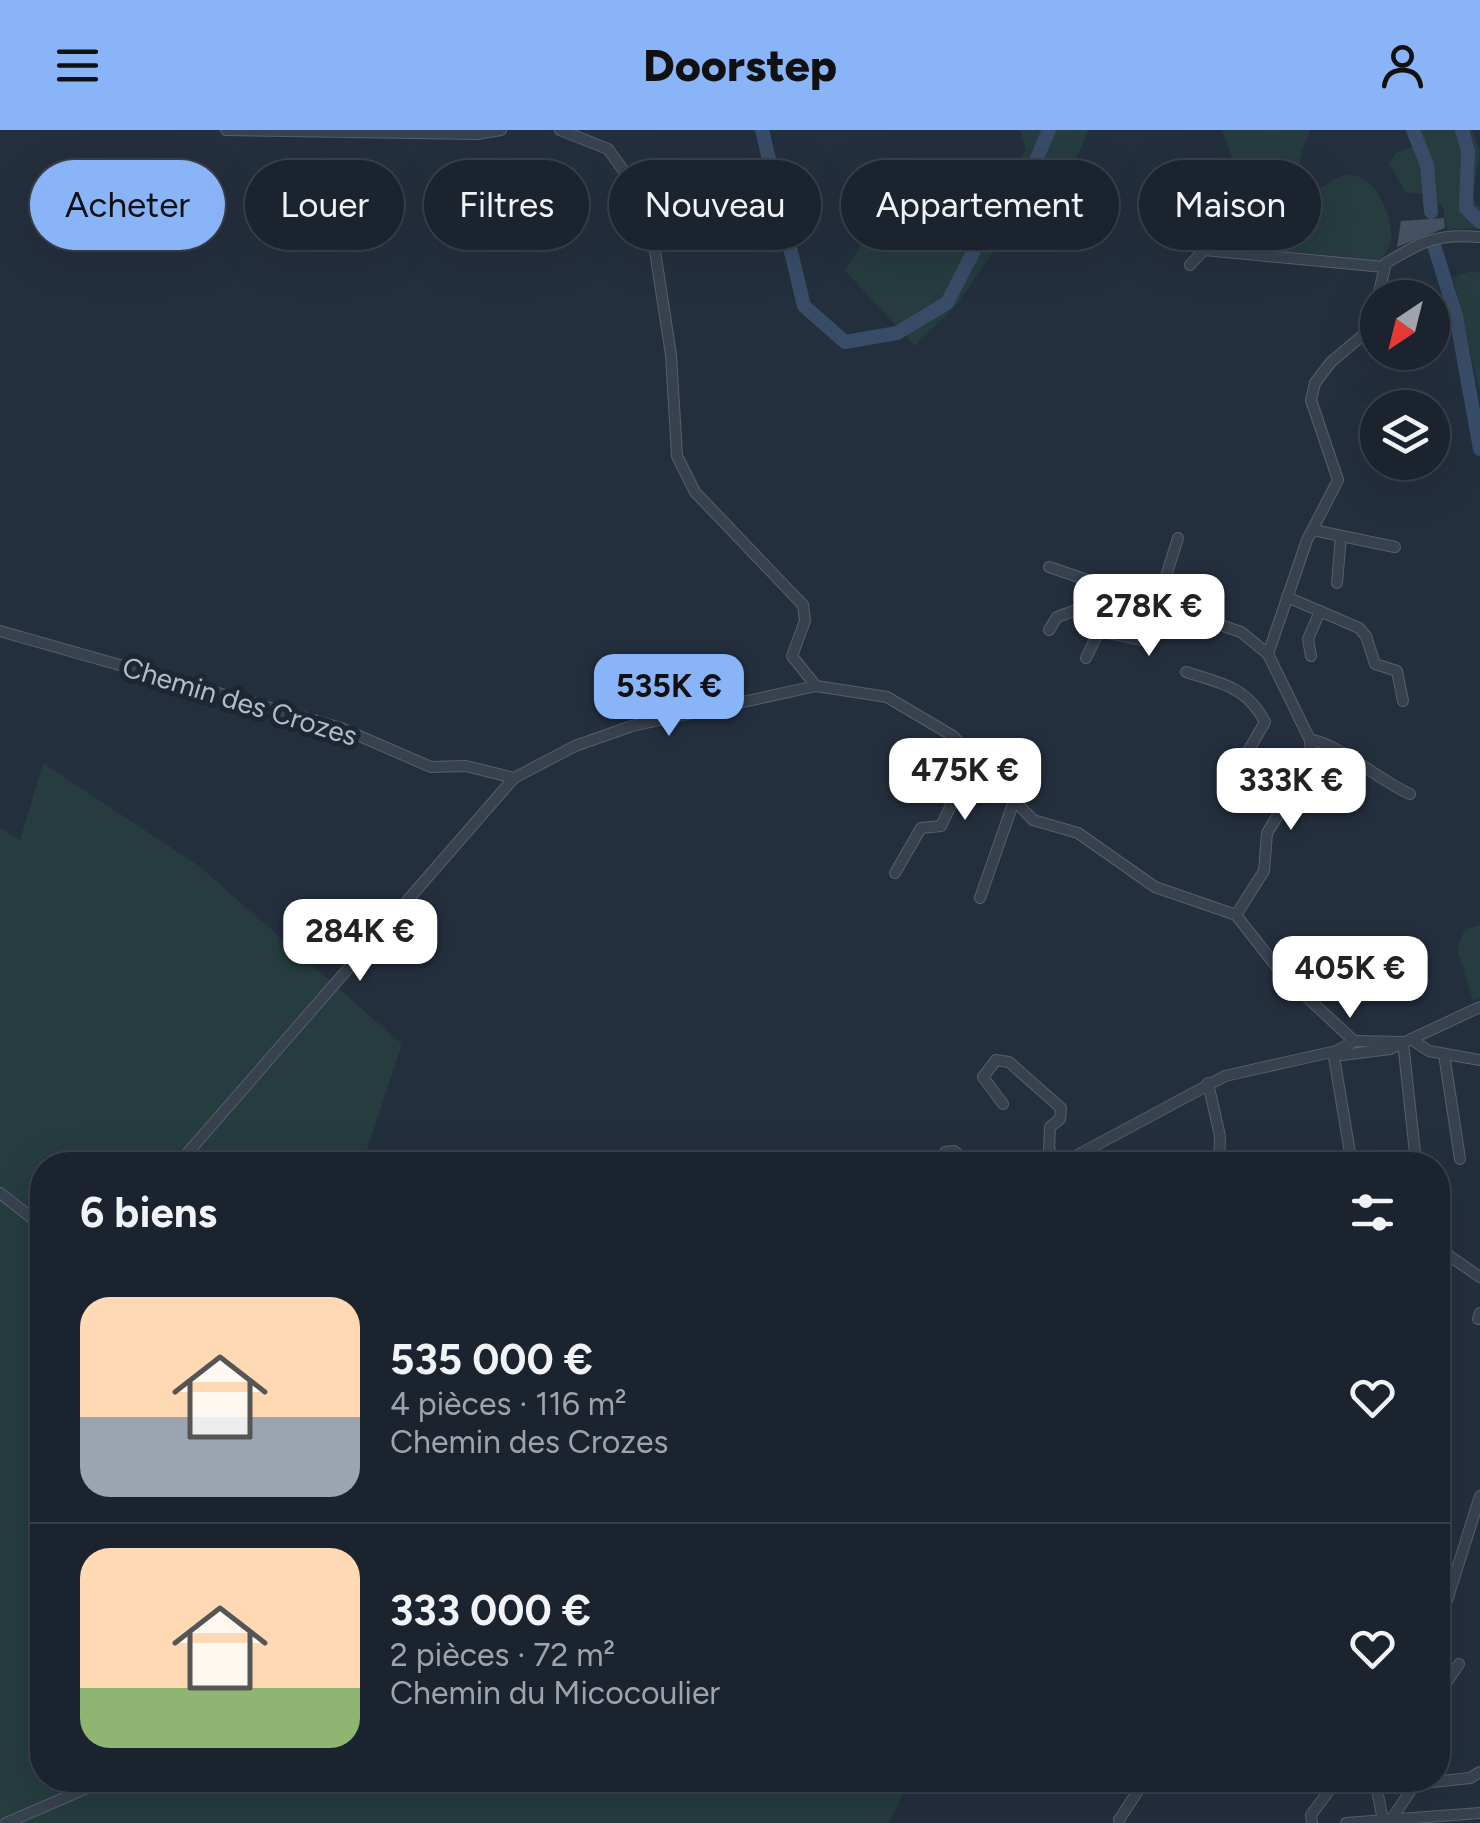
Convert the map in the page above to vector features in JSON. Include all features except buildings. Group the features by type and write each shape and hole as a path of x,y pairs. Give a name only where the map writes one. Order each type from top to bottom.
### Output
{"street":[{"path":"226,130 477,134 501,130"},
{"path":"560,130 608,150 648,205 671,354 677,456 695,492 802,605 805,621 792,656 816,686"},
{"path":"1190,265 1204,250 1384,267 1428,238 1480,237"},
{"path":"1268,654 1312,530 1338,480 1312,400 1315,383 1331,362 1370,330 1384,267"},
{"path":"1312,530 1394,546"},
{"path":"1337,582 1341,536"},
{"path":"1086,658 1099,631 1141,640 1178,538"},
{"path":"1049,567 1241,632 1268,654 1310,740 1311,761 1267,833 1264,871 1236,915"},
{"path":"1049,630 1056,618 1079,609 1092,584"},
{"path":"1286,598 1358,628 1366,636 1375,664 1396,671 1403,701"},
{"path":"1311,656 1308,639 1320,612"},
{"name":"Chemin des Crozes","path":"0,631 341,728 430,767 466,766 514,778"},
{"path":"1186,672 1230,686 1254,700 1265,722 1240,765 1244,778 1286,804"},
{"path":"188,1152 514,778 574,746 632,726 816,686 887,697 956,740 1033,820 1078,834 1155,887 1236,915 1283,975 1356,1046"},
{"path":"895,872 921,828 941,826 965,776 945,763 956,740"},
{"path":"1310,740 1329,746 1373,776 1410,794"},
{"path":"980,898 1014,802"},
{"path":"1083,1152 1208,1083 1304,1057 1407,1040 1480,1006"},
{"path":"1407,1040 1422,1048 1480,1060"},
{"path":"1407,1040 1415,1152"},
{"path":"1304,1057 1334,1056 1356,1046"},
{"path":"1444,1054 1460,1159"},
{"path":"1334,1056 1350,1152"},
{"path":"1003,1104 983,1077 996,1060 1009,1062 1061,1108 1060,1119 1050,1127 1051,1152"},
{"path":"1208,1083 1220,1136 1219,1152"},
{"path":"945,1152 955,1152"},
{"path":"0,1193 30,1217"},
{"path":"1450,1256 1480,1277"},
{"path":"1450,1591 1480,1496"},
{"path":"1450,1677 1459,1664"},
{"path":"1450,1780 1470,1778 1480,1772"},
{"path":"6,1823 78,1792"},
{"path":"1118,1822 1137,1792"},
{"path":"1312,1823 1311,1815 1327,1792"},
{"path":"1379,1792 1387,1820"},
{"path":"1387,1820 1409,1792"},
{"path":"1346,1823 1480,1813"}],"green space":[{"path":"1020,130 1089,130 1075,160 1018,160 1026,150"},
{"path":"1222,130 1310,130 1300,160 1233,160"},
{"path":"1408,130 1472,130 1480,152 1472,198 1480,207 1480,228 1447,230 1442,204 1430,209 1427,194 1406,193 1389,163 1397,152 1415,146"},
{"path":"1348,175 1367,181 1381,199 1391,239 1381,261 1253,250 1321,250 1321,187"},
{"path":"858,250 994,250 958,303 915,346 845,271"},
{"path":"1472,271 1480,273 1480,393 1453,277"},
{"path":"43,763 199,866 402,1044 366,1152 30,1152 30,1792 904,1792 889,1823 0,1823 0,828 20,840"},
{"path":"1480,925 1480,998 1473,1001 1457,949 1465,929"}],"waterway":[{"path":"762,130 804,306 845,342 897,333 947,303 981,237 1031,172 1049,130"},
{"path":"1413,130 1427,165 1431,212"},
{"path":"1462,130 1468,151 1466,208 1480,222"},
{"path":"1433,242 1456,316 1480,449"}]}
